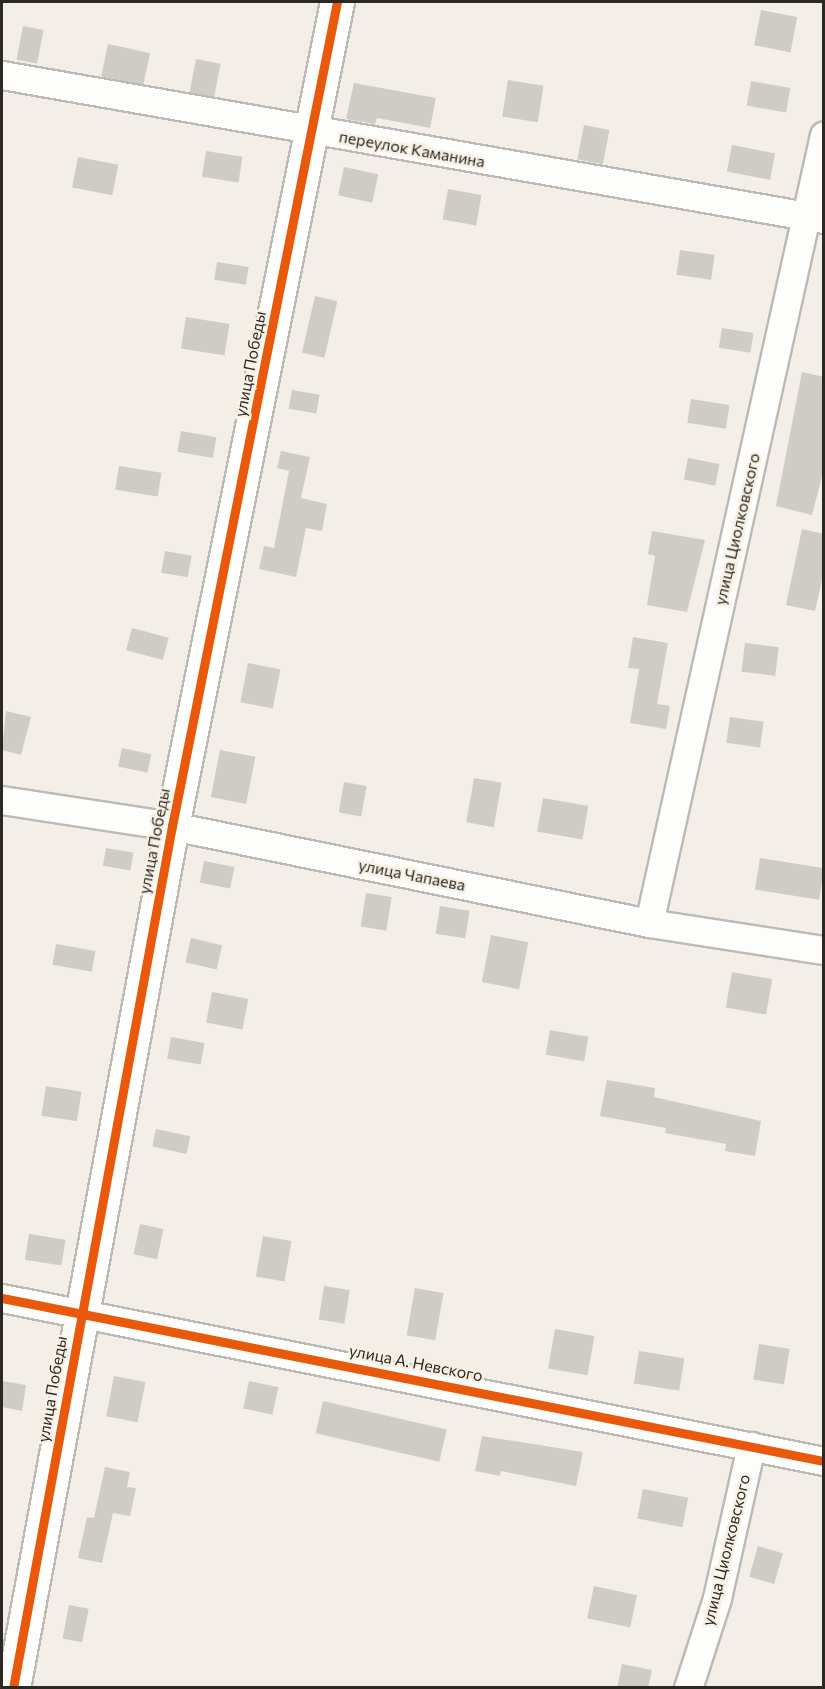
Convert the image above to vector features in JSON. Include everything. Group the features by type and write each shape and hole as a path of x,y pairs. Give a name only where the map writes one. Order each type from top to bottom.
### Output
{"street":[{"name":"улица Победы","path":"13,1688 172,826 337,2"},
{"name":"переулок Каманина","path":"2,75 312,133 815,217"},
{"name":"улица Циолковского","path":"649,923 815,217 824,135"},
{"name":"улица Чапаева","path":"2,800 172,826 649,923 824,950"},
{"name":"улица А. Невского","path":"2,1298 824,1461"},
{"name":"улица Циолковского","path":"688,1688 717,1599 751,1446"}],"building":[{"path":"761,10 797,17 790,52 754,45"},
{"path":"23,26 44,30 37,63 17,59"},
{"path":"108,44 150,53 143,85 101,76"},
{"path":"196,59 221,64 214,97 190,92"},
{"path":"508,80 544,86 538,122 502,117"},
{"path":"751,81 790,88 786,113 747,106"},
{"path":"354,83 436,98 430,128 377,118 375,124 346,119"},
{"path":"584,125 610,130 603,164 577,159"},
{"path":"732,145 775,153 770,180 727,172"},
{"path":"206,151 243,157 238,182 202,177"},
{"path":"78,157 118,165 112,195 72,187"},
{"path":"344,167 378,174 372,203 338,195"},
{"path":"448,189 481,195 476,225 443,220"},
{"path":"680,250 715,255 711,280 677,275"},
{"path":"217,262 249,267 246,285 214,280"},
{"path":"315,296 337,301 324,358 302,353"},
{"path":"186,317 229,324 224,355 181,349"},
{"path":"722,328 754,333 750,353 719,348"},
{"path":"802,372 824,377 824,469 812,515 776,506"},
{"path":"292,390 320,395 316,414 289,409"},
{"path":"691,399 730,405 726,429 687,423"},
{"path":"181,431 216,437 213,458 177,452"},
{"path":"281,451 310,457 301,498 327,504 322,531 306,528 296,577 259,569 264,546 274,548 289,471 277,468"},
{"path":"688,458 719,464 715,486 684,480"},
{"path":"119,466 161,473 158,496 115,490"},
{"path":"802,529 824,534 824,572 815,611 786,605"},
{"path":"652,531 705,540 687,612 647,605 655,556 648,554"},
{"path":"165,551 192,556 188,577 161,573"},
{"path":"132,628 169,638 163,660 126,650"},
{"path":"633,637 668,643 657,704 670,706 666,729 630,723 639,669 628,668"},
{"path":"745,643 779,647 775,676 741,672"},
{"path":"248,663 280,669 273,709 240,702"},
{"path":"6,711 31,717 21,755 2,750"},
{"path":"730,717 764,722 760,747 726,743"},
{"path":"122,748 151,754 147,773 118,767"},
{"path":"220,750 255,757 246,804 211,797"},
{"path":"474,778 502,783 494,827 466,822"},
{"path":"344,782 367,786 361,817 339,813"},
{"path":"543,798 588,806 582,839 537,831"},
{"path":"106,848 134,853 130,871 103,866"},
{"path":"760,858 824,868 819,900 755,890"},
{"path":"204,861 234,867 230,889 200,883"},
{"path":"366,893 392,897 386,931 361,927"},
{"path":"440,906 470,911 465,938 436,934"},
{"path":"491,935 528,942 519,989 482,982"},
{"path":"191,938 222,945 217,970 185,962"},
{"path":"56,944 95,951 92,972 52,965"},
{"path":"732,972 772,979 766,1015 726,1007"},
{"path":"212,992 248,999 242,1029 206,1022"},
{"path":"550,1030 588,1037 584,1061 546,1055"},
{"path":"171,1037 204,1043 201,1065 167,1059"},
{"path":"607,1080 655,1088 654,1097 761,1121 755,1156 725,1151 726,1144 665,1133 666,1128 600,1116"},
{"path":"46,1086 82,1092 77,1121 41,1116"},
{"path":"156,1129 190,1136 186,1154 152,1147"},
{"path":"140,1224 163,1229 157,1259 134,1254"},
{"path":"29,1234 66,1240 61,1265 25,1260"},
{"path":"263,1236 292,1241 284,1281 256,1276"},
{"path":"324,1286 350,1290 344,1324 319,1320"},
{"path":"415,1288 444,1293 435,1340 407,1335"},
{"path":"555,1329 594,1336 587,1375 548,1368"},
{"path":"759,1344 790,1349 784,1384 753,1380"},
{"path":"639,1351 684,1358 679,1391 634,1384"},
{"path":"114,1376 145,1382 138,1422 106,1416"},
{"path":"2,1381 26,1385 22,1411 2,1407"},
{"path":"249,1381 278,1387 273,1415 243,1408"},
{"path":"323,1401 447,1430 439,1462 316,1433"},
{"path":"482,1436 583,1452 576,1486 501,1471 500,1476 475,1471"},
{"path":"105,1467 130,1472 127,1487 136,1488 130,1516 113,1513 102,1563 78,1558 87,1517 94,1518"},
{"path":"643,1489 688,1498 682,1527 637,1518"},
{"path":"758,1546 783,1553 774,1584 749,1577"},
{"path":"594,1586 637,1595 630,1627 587,1618"},
{"path":"69,1605 89,1609 82,1642 63,1638"},
{"path":"622,1664 652,1670 648,1688 617,1688"}],"cycle path":[{"path":"13,1688 172,826 337,2"},
{"path":"2,1298 824,1461"}]}
